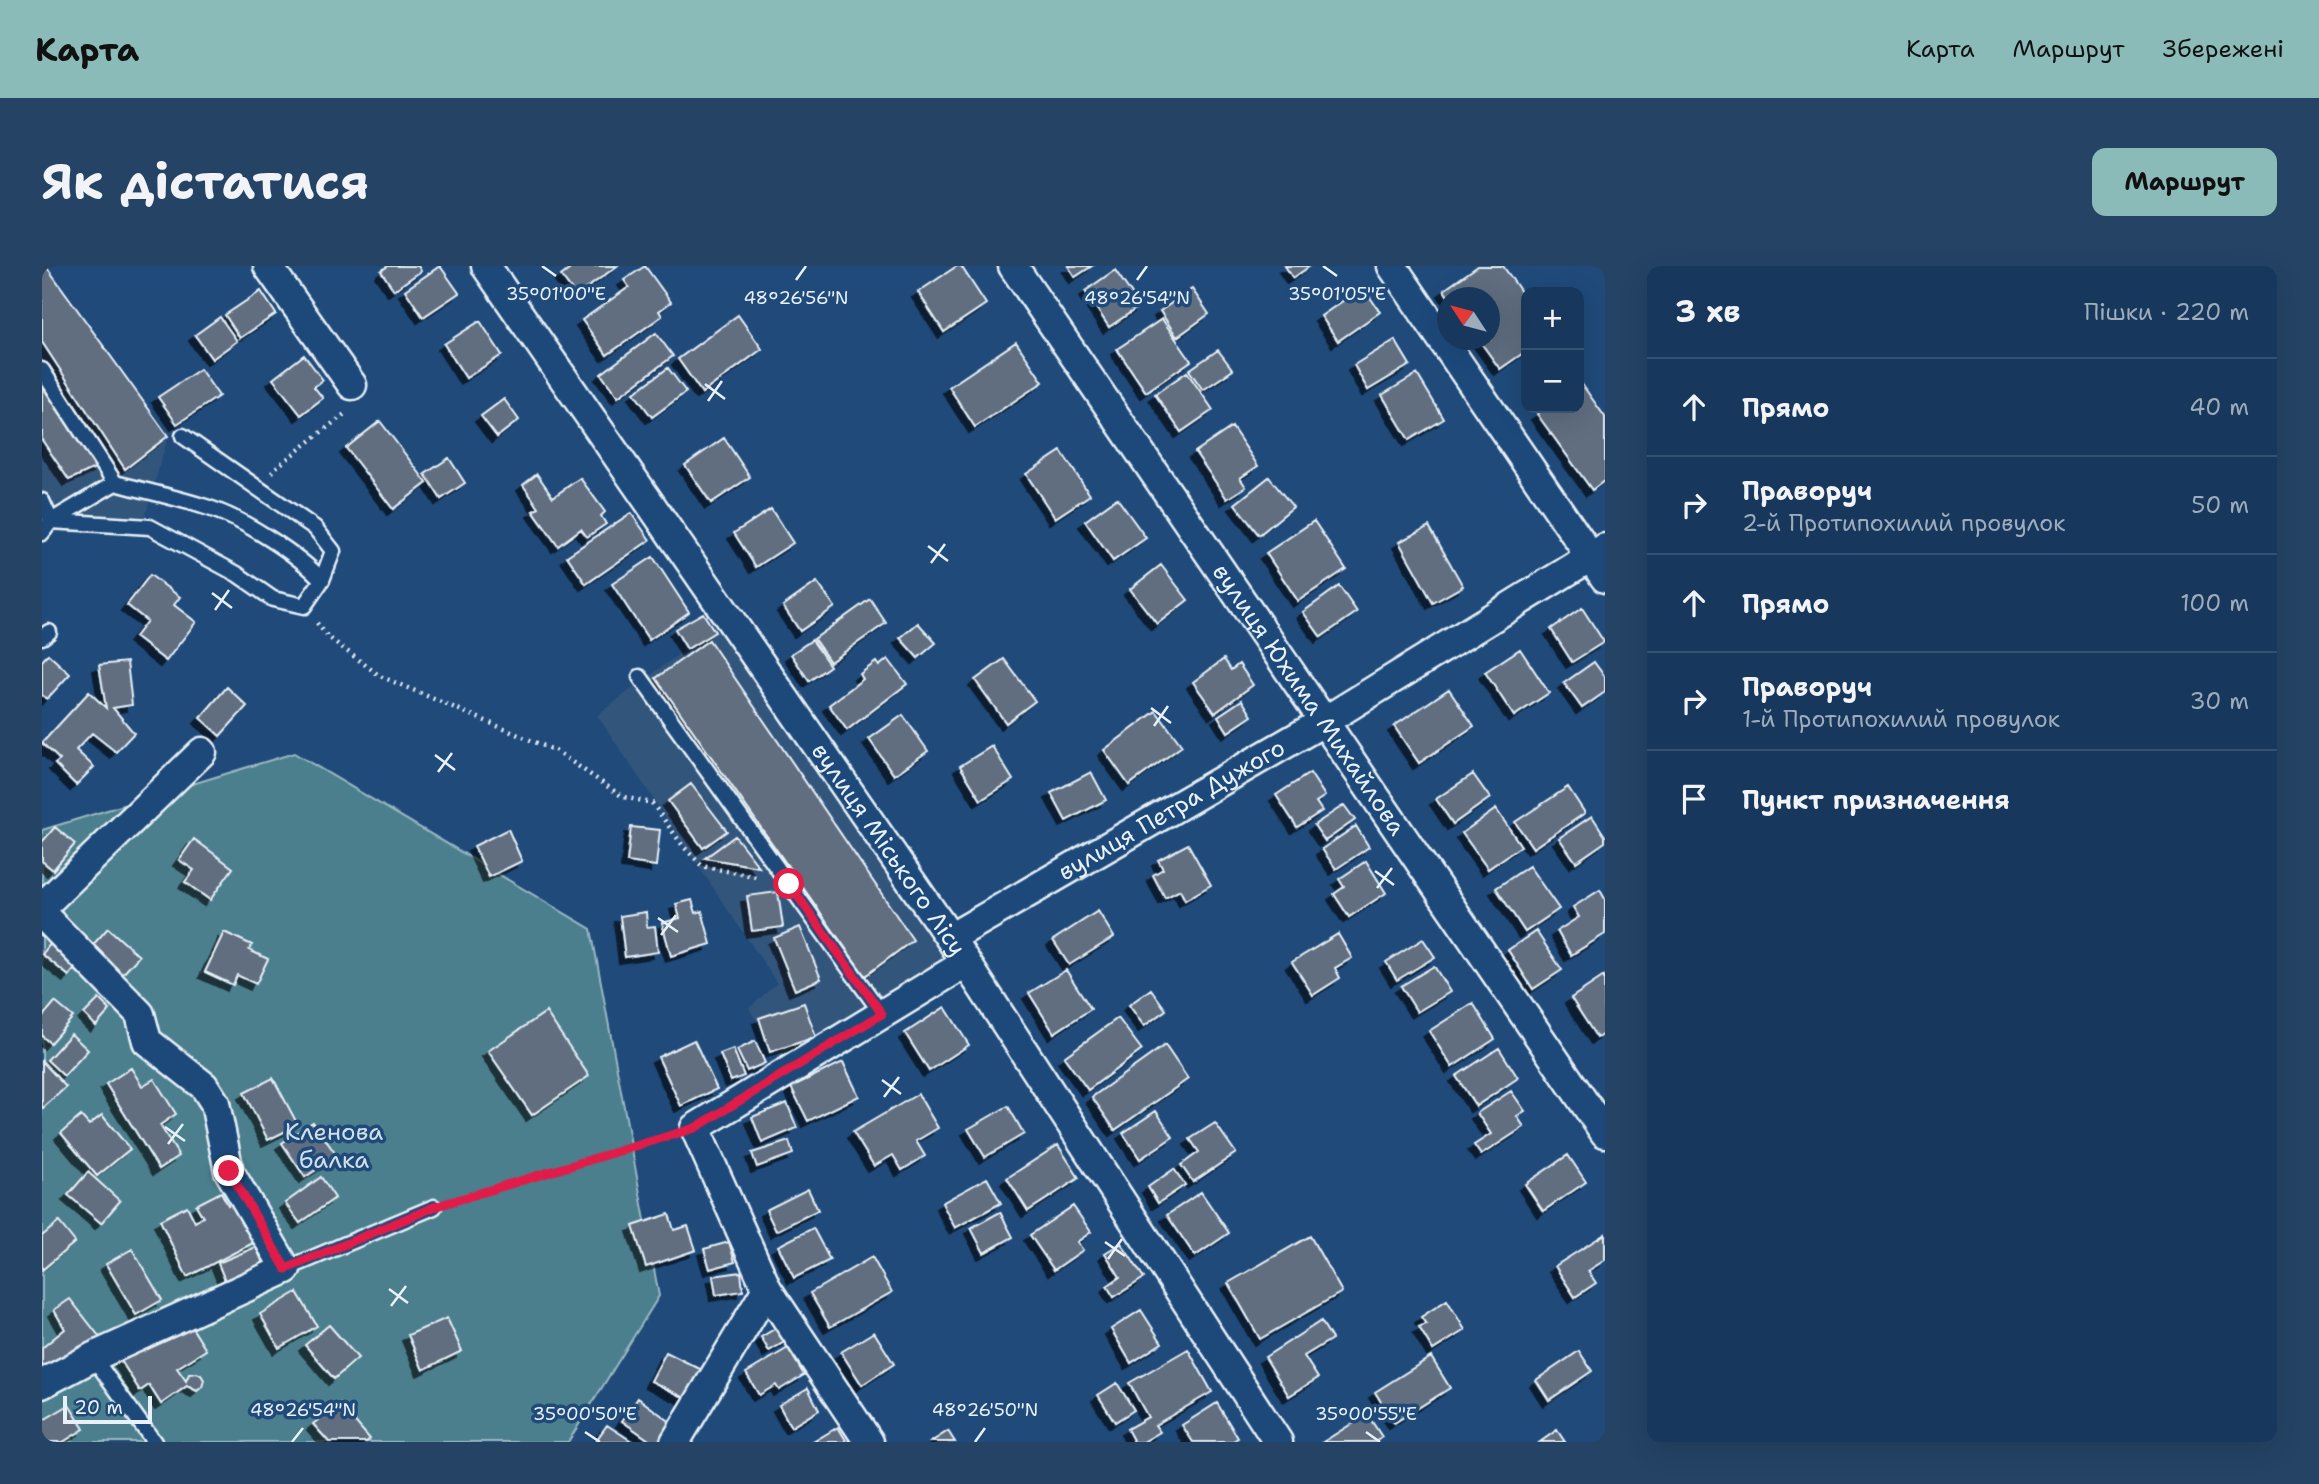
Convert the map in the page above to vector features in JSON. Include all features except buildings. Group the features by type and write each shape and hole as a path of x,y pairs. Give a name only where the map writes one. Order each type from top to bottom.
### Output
{"street":[{"path":"268,266 352,385"},
{"name":"вулиця Міського Лісу","path":"486,266 950,938 1278,1442"},
{"name":"вулиця Юхима Михайлова","path":"1013,266 1605,1133"},
{"path":"1392,266 1600,561"},
{"name":"вулиця Петра Дужого","path":"950,938 1600,561"},
{"path":"42,907 202,752"},
{"path":"42,914 141,1014 147,1041 204,1086 215,1103 229,1171 286,1269 93,1357 42,1384"},
{"path":"869,1442 767,1289 695,1128 966,963"},
{"path":"675,1442 767,1289"}],"lane":[{"path":"42,370 115,483 212,509 306,563 322,580"},
{"path":"51,521 150,527 237,574 273,599 304,606 322,580 333,551 315,528 183,436"},
{"path":"42,533 51,521 115,483"},
{"path":"42,501 51,521"},
{"path":"640,677 882,1014"},
{"path":"286,1269 434,1207"},
{"path":"93,1357 154,1442"}],"path":[{"path":"274,469 348,412 352,385"},
{"path":"304,606 327,636 380,676 556,751 623,796 652,803 683,846 702,866 789,884"},
{"path":"434,1207 695,1128"}],"shaded area":[{"path":"42,266 46,266 168,436 140,534 42,532"},
{"path":"722,622 945,957 780,1061 749,1008 777,983 597,715"}],"green space":[{"name":"Кленова балка","path":"294,753 591,929 659,1296 568,1442 42,1442 42,830"}],"route":[{"path":"229,1171 286,1269 434,1207 695,1128 882,1014 789,884"}]}
